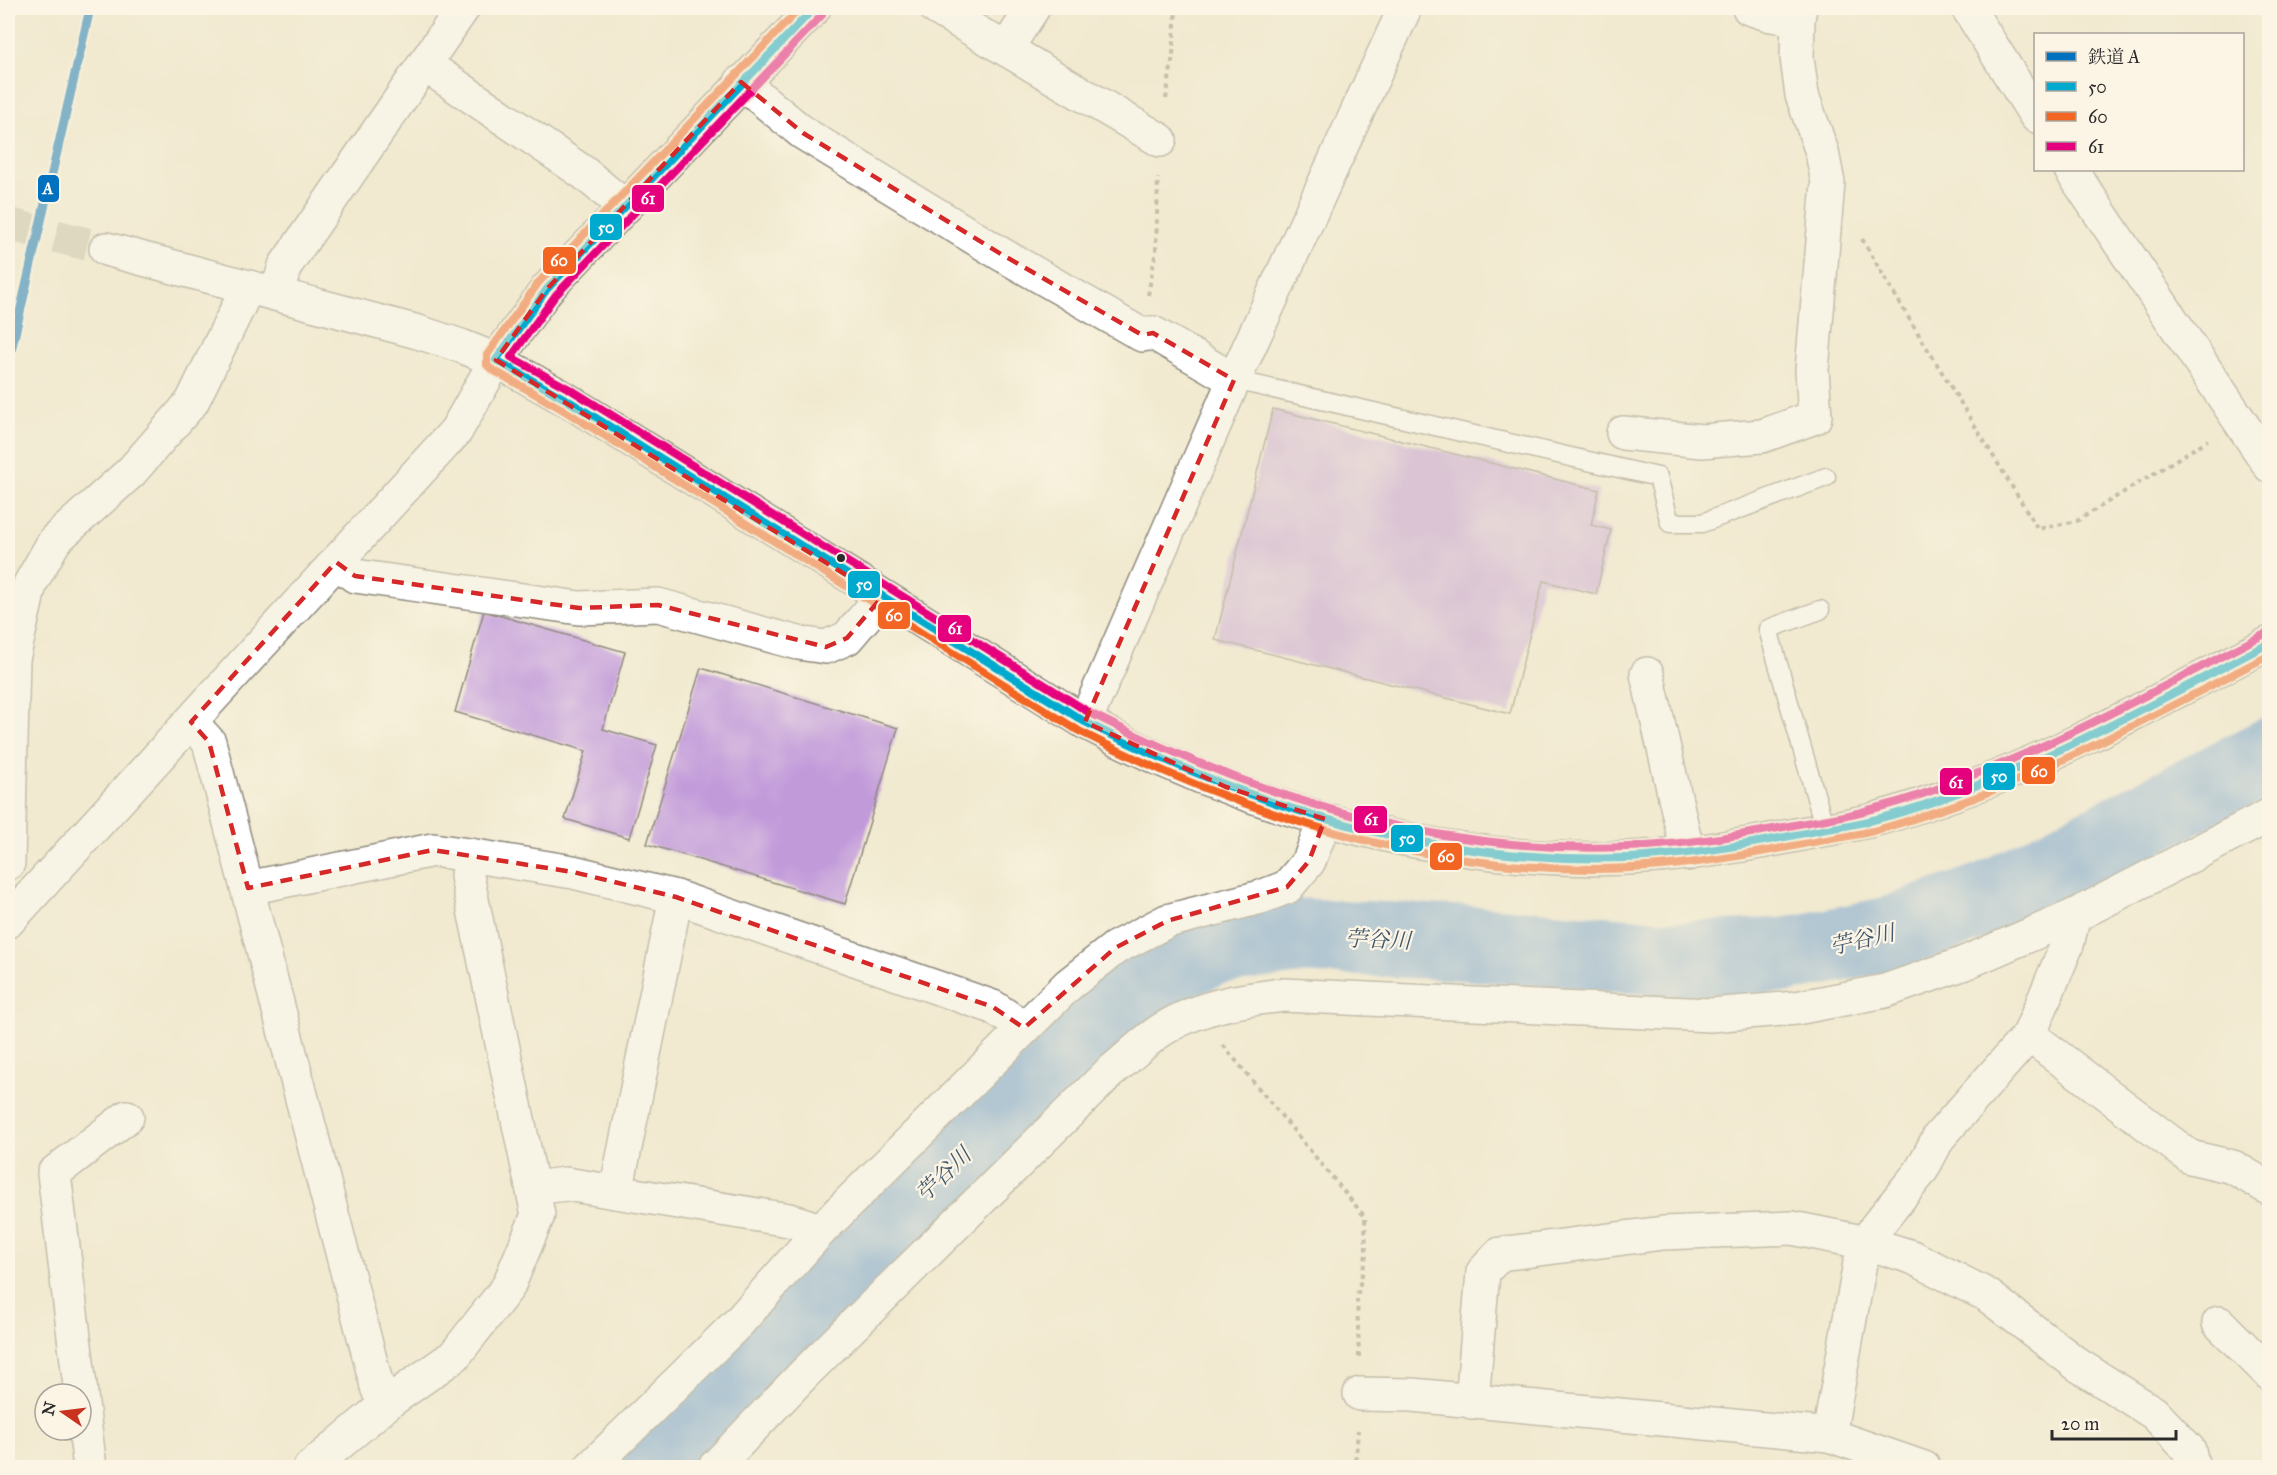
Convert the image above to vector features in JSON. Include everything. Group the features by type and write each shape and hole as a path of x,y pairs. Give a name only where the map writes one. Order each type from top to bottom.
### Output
{"street":[{"path":"8,862 13,659 30,584 55,540 131,472 192,402 262,290 285,267 463,8"},
{"path":"11,908 191,722 456,431 495,360 547,289 741,82 814,8"},
{"path":"936,8 1160,140"},
{"path":"1006,49 1033,8"},
{"path":"1085,722 1234,380 1405,8"},
{"path":"1623,433 1702,441 1762,436 1815,417 1812,370 1828,183 1822,152 1802,95 1797,58 1799,13 1771,15 1749,8"},
{"path":"1968,8 2034,113"},
{"path":"424,64 584,173 624,206"},
{"path":"741,82 803,133 1001,254 1142,335 1153,333 1234,380"},
{"path":"2072,171 2270,466"},
{"path":"106,249 418,332 495,360 567,400 1085,722 1134,748 1183,770 1325,819 1412,840 1489,853 1624,858 1689,854 1869,821 1967,789 2035,762 2270,644"},
{"path":"336,562 355,576 579,608 658,605 798,643 826,647 847,638 882,597"},
{"path":"1647,674 1689,854"},
{"path":"191,722 209,742 378,1390 390,1401"},
{"path":"714,1467 804,1374 1109,1073 1161,1030 1195,1012 1237,1000 1283,995 1710,1015 1796,1008 1885,991 1962,964 2074,915 2270,815"},
{"path":"590,1467 739,1322 819,1232 1068,985 1115,948 1167,921 1261,897 1287,887 1309,861 1325,819"},
{"path":"248,888 433,850 573,872 676,897 993,1007 1024,1028"},
{"path":"310,1467 390,1401 454,1356 508,1287 538,1215 467,876 468,855"},
{"path":"616,1192 676,897"},
{"path":"1829,1435 1860,1263 1867,1243 1876,1227 1921,1171 1939,1137 2029,1035 2067,945 2074,915"},
{"path":"2029,1035 2190,1158 2234,1167 2270,1189"},
{"path":"79,1382 54,1173 127,1117"},
{"path":"533,1188 566,1184 789,1220 819,1232"},
{"path":"1472,1402 1483,1272 1500,1254 1663,1233 1792,1228 1867,1243 1912,1257 1987,1295 2079,1365 2154,1413 2189,1450 2193,1467"},
{"path":"2219,1323 2270,1374"},
{"path":"1360,1394 1412,1395 1829,1435 1924,1467"},
{"path":"87,1442 90,1467"}],"lane":[{"path":"1234,380 1658,477 1670,523 1702,522 1826,477"},
{"path":"1820,610 1768,629 1825,829"}],"path":[{"path":"1860,235 2038,529 2077,521 2239,420"},
{"path":"1195,1012 1365,1217 1366,1255 1357,1298 1360,1420 1356,1456 1351,1467"}],"highlighted area":[{"path":"741,82 803,133 1001,254 1142,335 1153,333 1234,380 1085,722 1226,787 1325,819 1309,861 1287,887 1167,921 1115,948 1024,1028 993,1007 676,897 573,872 433,850 248,888 209,742 191,722 336,562 355,576 579,608 658,605 826,647 847,638 882,597 496,360 547,289"}],"building":[{"path":"1273,409 1599,490 1591,525 1611,530 1596,594 1543,581 1510,714 1215,640"},
{"path":"484,611 625,652 603,729 657,745 629,838 565,819 586,751 455,712"},
{"path":"701,668 898,728 845,904 647,844"}],"waterway":[{"name":"苧谷川","path":"653,1468 745,1378 926,1190 1147,978 1215,947 1305,936 1465,943 1674,959 1786,955 1890,934 1991,898 2270,755"}],"tunnel":[{"path":"8,224 106,249"}],"rail line":[{"name":"A","path":"8,364 89,13"}],"transit line":[{"name":"60","path":"800,8 539,282 487,355 487,365 562,409 1079,731 1144,762 1278,815 1346,836 1416,852 1487,863 1558,868 1630,868 1672,865 1735,857 1864,833 1949,807 2050,766 2270,655"},
{"name":"50","path":"814,8 547,289 496,360 567,400 1085,722 1150,753 1215,781 1281,805 1347,825 1415,841 1484,852 1555,857 1627,858 1690,853 1850,825 1933,802 2047,756 2270,643"},
{"name":"61","path":"822,15 555,296 511,357 573,391 1090,713 1219,771 1284,795 1351,815 1418,831 1487,841 1557,847 1628,847 1691,842 1841,817 1931,791 2006,762 2081,728 2265,634"}]}
